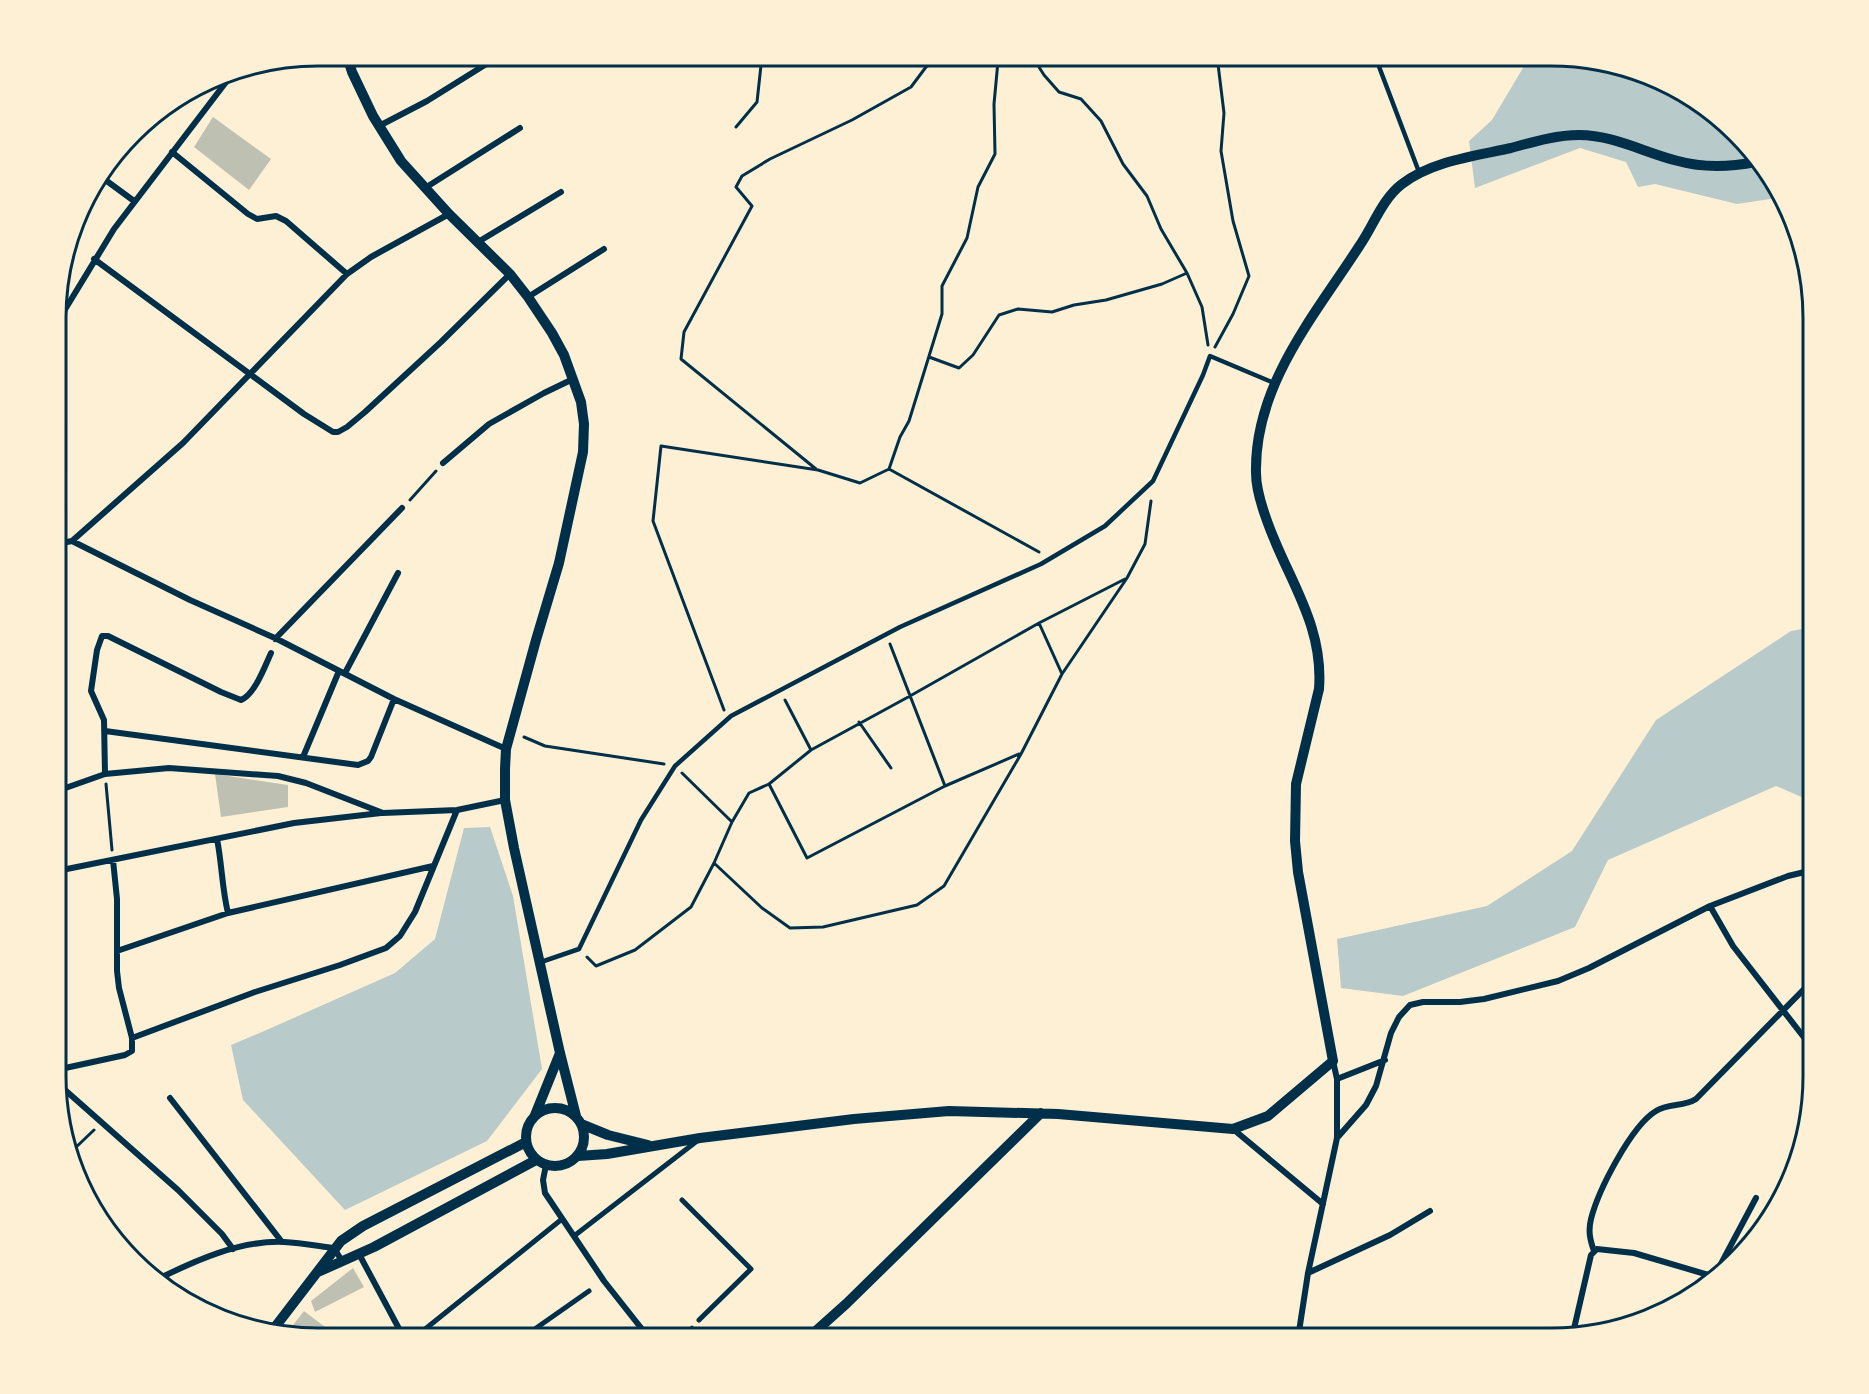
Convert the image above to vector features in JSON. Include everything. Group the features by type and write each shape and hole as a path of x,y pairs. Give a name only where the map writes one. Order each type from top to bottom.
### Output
{"street":[{"path":"351,66 365,100 401,160 449,214 510,274 528,297 564,355 580,402 584,424 584,452 559,563 506,749 505,800 560,1053 584,1134 583,1146 578,1156"},
{"path":"379,126 427,101 483,66"},
{"path":"67,306 94,259 134,201 224,84"},
{"path":"425,188 520,128"},
{"path":"1299,1328 1308,1273 1337,1138 1337,1079 1298,872 1295,841 1296,784 1319,689 1318,650 1302,600 1269,528 1261,504 1256,475 1260,422 1274,383 1299,338 1384,206 1399,185 1419,172 1540,140 1579,135 1615,140 1695,165 1718,167 1749,163"},
{"path":"172,152 248,214 257,219 276,216 286,221 347,274"},
{"path":"107,181 134,201"},
{"path":"477,242 561,192"},
{"path":"66,542 72,541 183,443 347,274 371,256 449,214"},
{"path":"528,297 604,249"},
{"path":"94,259 250,375 322,427 333,432 347,427 374,404 510,274"},
{"path":"443,464 489,424 527,402 573,380"},
{"path":"275,639 402,508"},
{"path":"72,541 394,699 506,749"},
{"path":"303,757 342,672 398,573"},
{"path":"105,774 105,731 102,713 91,691 97,650 102,636 108,636 221,692 242,700 253,688 271,653"},
{"path":"105,731 358,765 368,761 394,699"},
{"path":"66,788 105,774 169,768 278,776 306,783 382,813"},
{"path":"66,870 294,823 382,813 457,810 505,800"},
{"path":"132,1038 255,992 386,948 404,930 415,912 457,810"},
{"path":"217,839 228,913"},
{"path":"66,1068 125,1055 132,1051 132,1038 117,972 117,899 112,860"},
{"path":"117,951 228,913 433,866"},
{"path":"1337,1138 1366,1105 1376,1086 1391,1033 1399,1017 1410,1005 1423,1002 1460,1002 1484,999 1558,981 1589,968 1710,906 1788,876 1803,874"},
{"path":"1710,906 1733,946 1803,1034"},
{"path":"1594,1251 1589,1237 1591,1219 1606,1182 1631,1138 1658,1109 1692,1102 1696,1099 1803,990"},
{"path":"560,1053 535,1115 525,1132 525,1142 529,1152 541,1163 544,1191 603,1281 641,1328"},
{"path":"1337,1079 1385,1060"},
{"path":"318,1272 359,1254 502,1179 541,1163 563,1166 578,1156 607,1154 700,1138 854,1119 939,1112 1041,1113 1233,1129 1268,1116 1334,1061"},
{"path":"67,1092 178,1190 222,1234 233,1249"},
{"path":"170,1098 282,1242"},
{"path":"535,1115 543,1110 555,1108 566,1110 579,1120 608,1135 651,1146"},
{"path":"819,1328 1041,1113"},
{"path":"1233,1129 1323,1204"},
{"path":"574,1236 700,1138"},
{"path":"277,1324 341,1241 363,1226 525,1142"},
{"path":"1721,1261 1756,1198"},
{"path":"682,1200 752,1269 699,1320"},
{"path":"1308,1273 1390,1235 1430,1211"},
{"path":"426,1328 562,1219"},
{"path":"165,1276 233,1249 282,1242 334,1248"},
{"path":"334,1248 343,1262"},
{"path":"1574,1327 1591,1255 1600,1248 1634,1253 1706,1274"},
{"path":"359,1254 399,1328"},
{"path":"536,1328 589,1291"}],"lane":[{"path":"1378,66 1419,172"},
{"path":"539,963 579,949 641,820 675,766 728,719 886,634 1051,558 1105,526 1153,481 1210,356 1274,383"}],"path":[{"path":"736,127 757,102 761,66"},
{"path":"818,470 681,359 684,332 752,206 736,187 742,176 770,159 852,120 911,87 927,66"},
{"path":"728,719 653,521 661,446 818,470 860,483 890,469 900,437 909,421 942,314 942,286 967,238 978,187 995,154 994,104 998,66"},
{"path":"1038,66 1059,92 1081,99 1101,121 1123,164 1147,196 1161,229 1187,273 1202,307 1210,356"},
{"path":"1210,356 1233,314 1249,276 1233,221 1221,152 1224,113 1217,66"},
{"path":"929,357 959,368 973,355 999,315 1018,309 1053,312 1162,284 1187,273"},
{"path":"402,508 443,464"},
{"path":"890,469 1051,558"},
{"path":"714,863 762,908 790,928 823,927 917,905 944,886 1021,753 1062,674 1127,578 1145,544 1153,481"},
{"path":"579,949 596,966 635,950 691,907 732,822 749,793 769,784 811,750 1039,622 1127,578"},
{"path":"1039,622 1062,674"},
{"path":"886,634 945,786"},
{"path":"780,691 811,750"},
{"path":"859,722 891,768"},
{"path":"511,732 545,746 675,766 732,822"},
{"path":"769,784 807,858 945,786 1021,753"},
{"path":"105,774 112,860"},
{"path":"76,1147 102,1122"}],"shaded area":[{"path":"1524,66 1584,68 1632,79 1677,100 1717,129 1751,165 1773,199 1737,204 1655,184 1638,187 1626,162 1580,148 1475,188 1469,141 1492,120"},
{"path":"1803,629 1803,798 1776,786 1608,860 1575,927 1403,996 1341,988 1337,939 1487,906 1572,851 1656,720 1791,631"},
{"path":"490,827 513,896 542,1069 487,1141 345,1210 243,1100 231,1045 395,973 435,939 464,828"}],"building":[{"path":"213,117 271,159 249,190 194,147"},
{"path":"215,774 288,785 288,807 221,817"},
{"path":"353,1268 364,1287 315,1312 311,1301"},
{"path":"304,1311 325,1327 318,1328 292,1326"}]}
